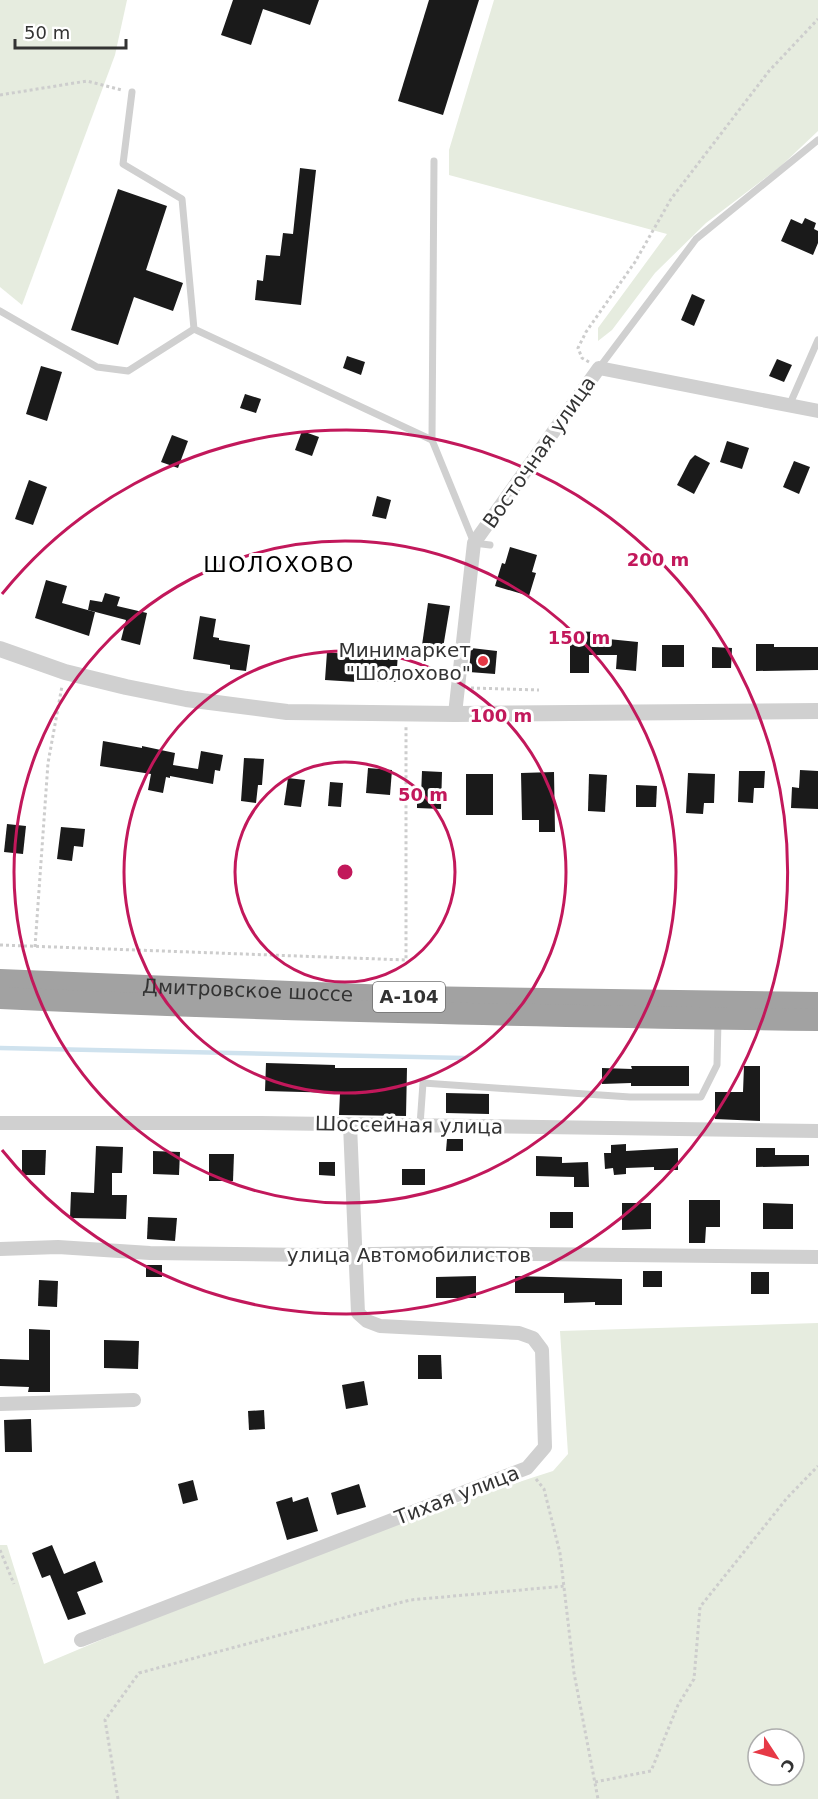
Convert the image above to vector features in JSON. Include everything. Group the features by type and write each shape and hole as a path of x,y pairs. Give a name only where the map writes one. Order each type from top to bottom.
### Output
{"highway":[{"name":"Дмитровское шоссе","path":"0,980 414,997 818,1003"},
{"name":"Дмитровское шоссе","path":"0,998 191,1007 398,1013 818,1020"}],"street":[{"name":"Восточная улица","path":"474,543 599,368 818,411"},
{"path":"455,714 474,543"},
{"path":"0,649 65,672 186,699 287,712 455,714 818,711"},
{"name":"Шоссейная улица","path":"0,1123 261,1123 818,1131"},
{"name":"Тихая улица","path":"81,1640 527,1468 545,1447 542,1350 533,1338 519,1334 380,1326 367,1321 358,1313 350,1125"},
{"name":"улица Автомобилистов","path":"0,1249 58,1247 150,1253 818,1257"},
{"path":"0,1404 134,1400"}],"lane":[{"path":"132,92 123,164 182,199 194,329"},
{"path":"599,368 696,239 818,140"},
{"path":"434,161 432,440 474,543 490,545"},
{"path":"763,184 772,190"},
{"path":"0,311 97,367 128,371 194,329"},
{"path":"194,329 432,440"},
{"path":"789,406 818,340"},
{"path":"420,1125 423,1083 630,1097 701,1097 717,1065 718,1018"}],"path":[{"path":"599,368 582,358 578,348 586,332 635,262 670,199 769,71 818,19"},
{"path":"0,95 87,81 132,92"},
{"path":"35,947 48,763 65,672"},
{"path":"458,688 538,690"},
{"path":"0,945 406,960 406,714"},
{"path":"595,1782 651,1771 678,1705 694,1679 700,1606 787,1498 818,1466"},
{"path":"527,1468 544,1489 561,1552 574,1673 598,1799"},
{"path":"0,1550 14,1584"},
{"path":"118,1799 105,1720 139,1673 410,1600 565,1586"}],"shaded area":[{"path":"0,0 127,0 115,55 22,305 0,287"},
{"path":"494,0 818,0 818,131 781,166 706,223 655,273 612,330 598,341 598,328 667,234 449,175 449,150"},
{"path":"818,1323 818,1799 0,1799 0,1545 7,1545 44,1664 296,1562 488,1492 553,1471 568,1454 560,1331"}],"building":[{"path":"233,0 319,0 310,25 263,9 251,45 221,35"},
{"path":"429,0 479,0 443,115 398,101"},
{"path":"300,168 316,170 301,305 255,300 257,280 263,281 266,255 280,256 283,233 293,234"},
{"path":"118,189 167,206 146,270 183,283 173,311 134,297 118,345 71,330"},
{"path":"805,218 816,223 814,229 818,231 818,243 813,255 781,241 791,219 802,224"},
{"path":"692,294 705,300 694,326 681,320"},
{"path":"347,356 365,362 361,375 343,368"},
{"path":"777,359 792,365 784,382 769,376"},
{"path":"41,366 62,372 47,421 26,414"},
{"path":"245,394 261,399 256,413 240,408"},
{"path":"302,431 319,437 312,456 295,450"},
{"path":"172,435 188,441 178,468 161,462"},
{"path":"727,441 749,448 742,469 720,462"},
{"path":"695,455 710,463 694,494 677,485"},
{"path":"794,461 810,467 799,494 783,487"},
{"path":"29,480 47,487 33,525 15,519"},
{"path":"377,496 391,500 386,519 372,516"},
{"path":"510,547 537,555 532,572 536,573 529,596 495,586"},
{"path":"46,580 67,586 62,603 95,612 89,636 35,618"},
{"path":"105,593 120,597 117,606 147,613 140,645 121,640 126,620 88,610 90,600 102,602"},
{"path":"428,603 450,606 443,648 422,645"},
{"path":"200,616 216,619 213,637 250,645 246,671 230,669 230,665 193,659"},
{"path":"570,631 598,632 598,638 638,642 636,671 616,669 617,655 589,655 589,673 570,673"},
{"path":"756,644 774,644 774,647 818,647 818,670 756,671"},
{"path":"662,645 684,645 684,667 662,667"},
{"path":"712,647 732,648 731,668 712,668"},
{"name":"Минимаркет \"Шолохово\"","path":"471,648 497,651 495,674 469,672"},
{"path":"364,650 398,653 396,682 325,680 327,652 363,656"},
{"path":"103,741 175,753 173,765 198,769 201,751 223,755 220,771 215,770 213,784 170,776 170,778 166,777 163,793 148,790 151,774 100,766"},
{"path":"244,758 264,759 262,785 258,785 256,803 241,801"},
{"path":"368,768 392,770 390,795 366,793"},
{"path":"800,770 818,771 818,809 791,808 792,787 799,788"},
{"path":"422,771 442,772 441,809 417,808 417,795 421,796"},
{"path":"739,771 765,771 764,788 754,788 753,803 738,802"},
{"path":"554,772 555,832 539,832 539,820 522,820 521,773"},
{"path":"688,773 715,774 714,803 704,803 703,814 686,813"},
{"path":"466,774 493,774 493,815 466,815"},
{"path":"589,774 607,775 605,812 588,811"},
{"path":"288,778 305,780 301,807 284,805"},
{"path":"330,782 343,783 341,807 328,806"},
{"path":"636,785 657,786 656,807 636,807"},
{"path":"7,824 26,826 23,854 4,852"},
{"path":"61,827 85,829 83,847 74,846 72,861 57,859"},
{"path":"266,1063 335,1065 335,1068 407,1068 406,1116 339,1115 340,1093 265,1091"},
{"path":"631,1066 689,1066 689,1086 602,1084 602,1068 632,1069"},
{"path":"744,1066 760,1066 760,1121 715,1119 715,1092 743,1092"},
{"path":"446,1093 489,1094 489,1114 446,1113"},
{"path":"447,1139 463,1139 463,1151 446,1151"},
{"path":"626,1144 626,1151 678,1148 678,1170 654,1170 654,1167 626,1168 626,1174 614,1175 613,1168 605,1169 604,1153 611,1153 611,1145"},
{"path":"96,1146 123,1147 122,1173 112,1173 112,1195 127,1195 126,1219 70,1218 71,1192 94,1193"},
{"path":"756,1148 775,1148 775,1155 809,1155 809,1166 756,1167"},
{"path":"22,1150 46,1150 45,1175 22,1175"},
{"path":"153,1151 180,1152 179,1175 153,1174"},
{"path":"209,1154 234,1154 233,1181 209,1181"},
{"path":"536,1156 562,1157 562,1163 588,1162 589,1187 574,1187 574,1177 536,1176"},
{"path":"319,1162 335,1162 335,1176 319,1175"},
{"path":"402,1169 425,1169 425,1185 402,1185"},
{"path":"689,1200 720,1200 720,1227 706,1227 705,1243 689,1243"},
{"path":"622,1203 651,1203 651,1229 622,1230"},
{"path":"763,1203 793,1204 793,1229 763,1229"},
{"path":"550,1212 573,1212 573,1228 550,1228"},
{"path":"148,1217 177,1218 175,1241 147,1239"},
{"path":"146,1265 162,1265 162,1277 146,1277"},
{"path":"643,1271 662,1271 662,1287 643,1287"},
{"path":"751,1272 769,1272 769,1294 751,1294"},
{"path":"476,1276 476,1298 436,1298 436,1277"},
{"path":"515,1276 622,1279 622,1305 595,1305 595,1302 564,1303 564,1293 515,1293"},
{"path":"39,1280 58,1281 57,1307 38,1306"},
{"path":"29,1329 50,1330 50,1392 28,1392 29,1387 0,1386 0,1359 29,1360"},
{"path":"104,1340 139,1341 138,1369 104,1368"},
{"path":"418,1355 441,1355 442,1379 418,1379"},
{"path":"364,1381 368,1405 346,1409 342,1385"},
{"path":"264,1410 265,1429 249,1430 248,1411"},
{"path":"31,1419 32,1452 5,1452 4,1420"},
{"path":"193,1480 198,1500 183,1504 178,1484"},
{"path":"359,1484 366,1507 337,1515 331,1493"},
{"path":"292,1497 293,1502 308,1497 318,1531 287,1540 276,1502"},
{"path":"52,1545 64,1574 95,1561 103,1582 77,1592 86,1614 68,1620 50,1575 42,1578 32,1553"}],"waterway":[{"path":"0,1048 464,1058"}],"place":[{"name":"Минимаркет \"Шолохово\"","path":"483,661"}],"district":[{"name":"ШОЛОХОВО","path":"279,564"}]}
